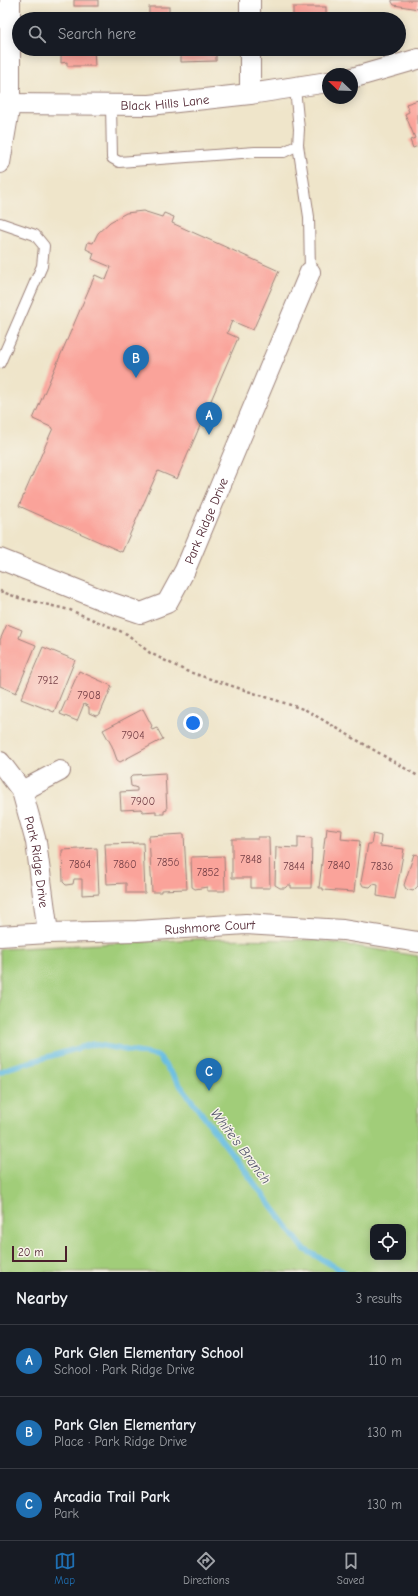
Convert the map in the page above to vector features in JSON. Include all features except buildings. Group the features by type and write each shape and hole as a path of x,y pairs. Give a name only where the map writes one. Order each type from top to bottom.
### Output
{"street":[{"path":"0,163 5,104 10,0"},
{"path":"250,0 250,12"},
{"path":"250,56 250,94"},
{"path":"358,76 418,59"},
{"name":"Black Hills Lane","path":"5,104 150,105 250,94 322,83"},
{"name":"Park Ridge Drive","path":"0,559 100,599 141,613 167,603 185,570 310,272"},
{"name":"Park Ridge Drive","path":"0,762 22,791 36,842 48,933"},
{"path":"22,791 60,771"},
{"name":"Rushmore Court","path":"0,936 48,933 138,931 246,924 343,930 418,942"}],"lane":[{"path":"295,88 299,129 298,145 309,217 310,272"},
{"path":"111,105 112,158 119,162 255,152 284,152 298,145"},
{"path":"0,223 36,235 44,246 42,266 0,363"}],"path":[{"path":"0,591 19,598 70,610 127,634 150,653 186,671 306,710 418,776"}],"green space":[{"path":"199,939 316,940 418,956 418,1272 0,1272 0,949"}],"waterway":[{"name":"White's Branch","path":"0,1072 9,1068 93,1044 158,1056 304,1249 344,1272"}],"place":[{"name":"Park Glen Elementary","path":"136,378"},
{"name":"Park Glen Elementary School","path":"209,435"},
{"name":"Arcadia Trail Park","path":"209,1091"}]}
